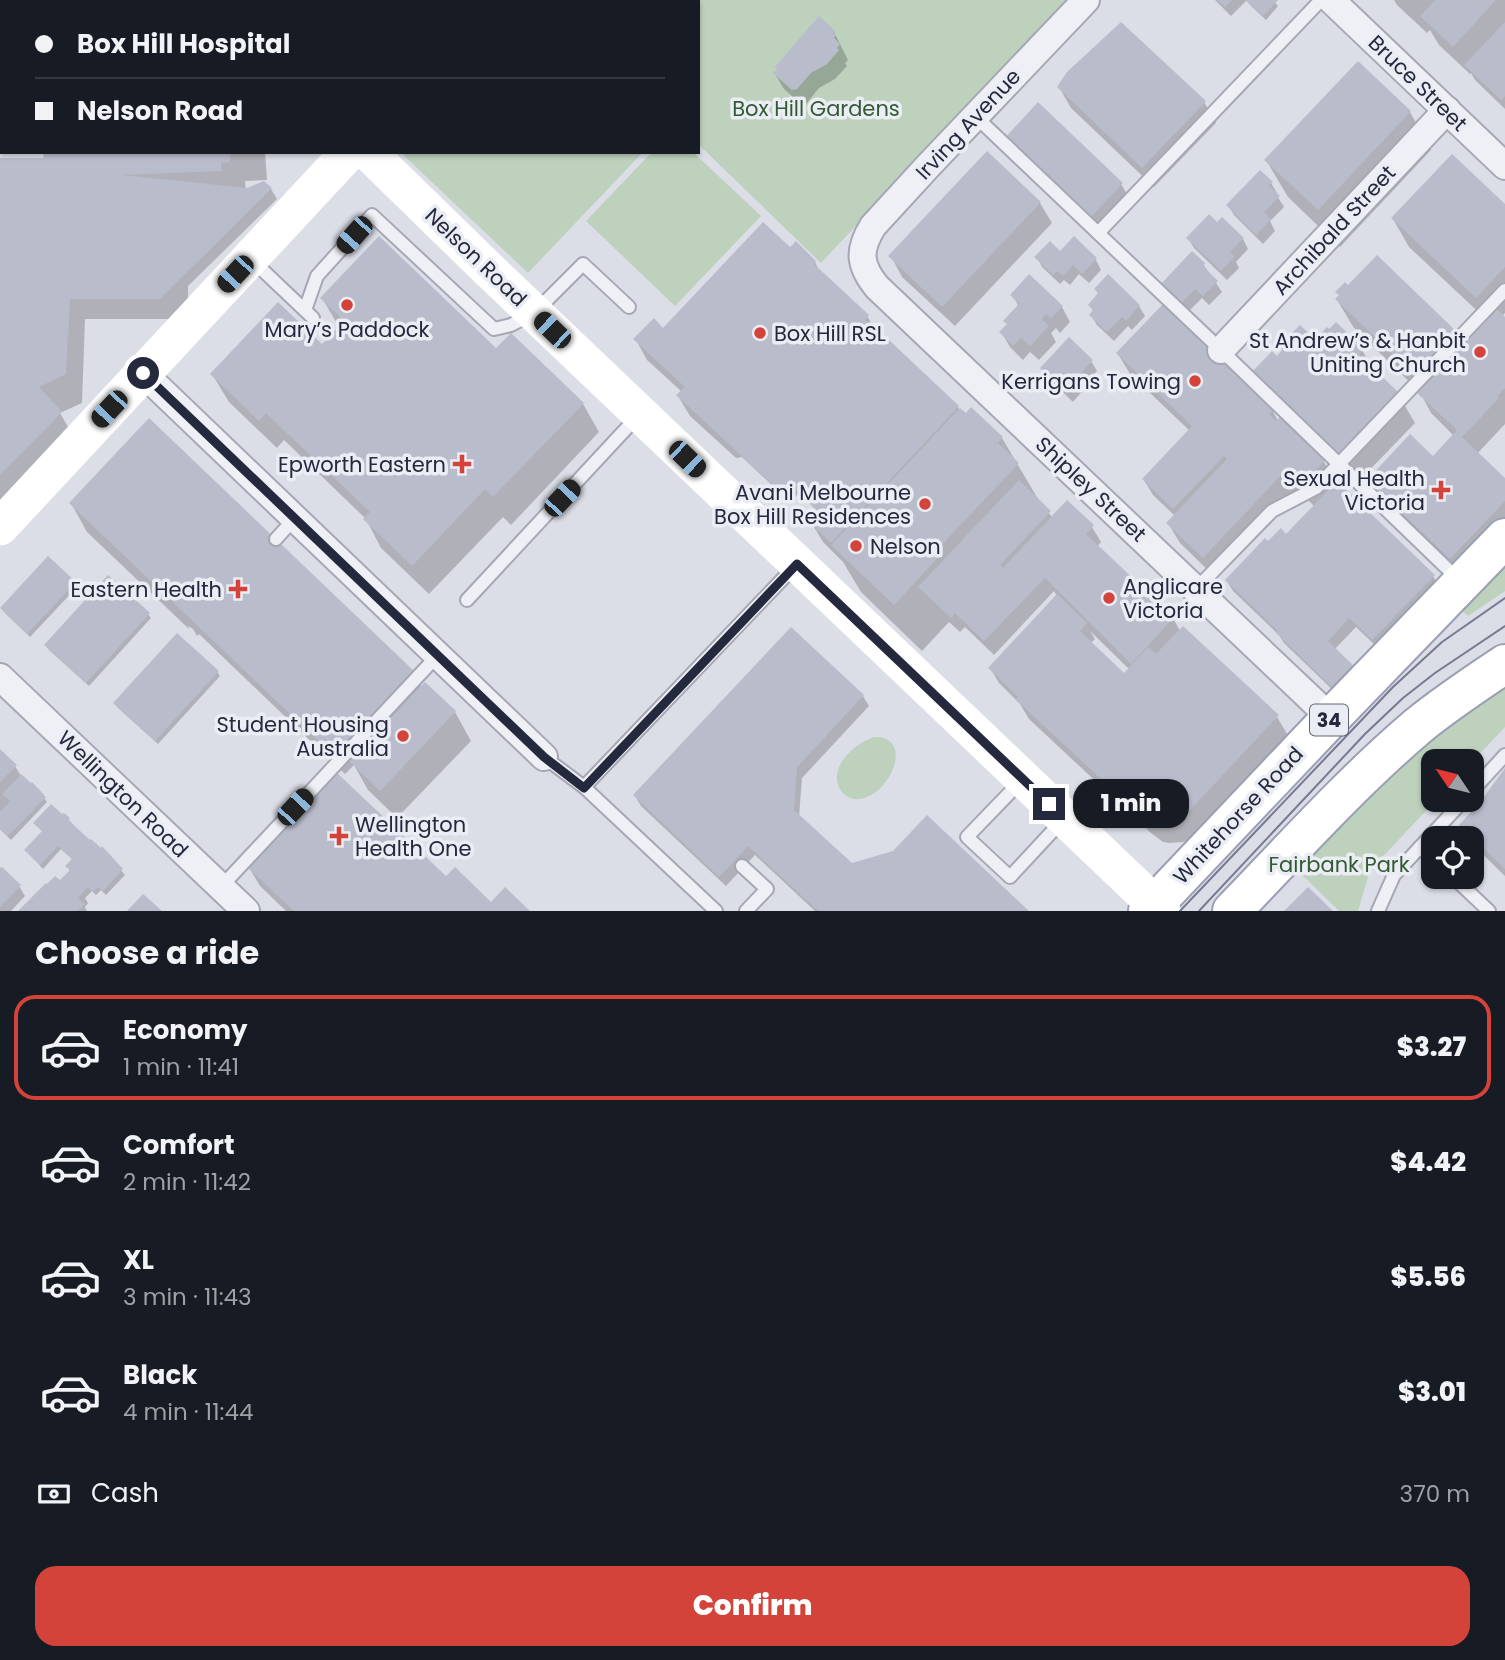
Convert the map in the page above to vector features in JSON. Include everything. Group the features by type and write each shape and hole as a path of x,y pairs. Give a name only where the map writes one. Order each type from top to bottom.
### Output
{"main road":[{"name":"Whitehorse Road","path":"1155,909 1331,718 1505,538"},
{"path":"1232,911 1385,755 1447,703 1505,664"}],"street":[{"name":"Irving Avenue","path":"862,254 873,226 1086,0"},
{"name":"Bruce Street","path":"1331,0 1505,166"},
{"name":"Archibald Street","path":"1221,350 1447,110"},
{"path":"0,527 347,154"},
{"name":"Nelson Road","path":"370,154 1023,779 1155,909"},
{"name":"Shipley Street","path":"862,254 864,265 877,287 1331,718"},
{"path":"143,373 544,757"},
{"name":"Wellington Road","path":"0,677 246,911"}],"lane":[{"path":"1098,233 1321,0"},
{"path":"975,117 1462,583"},
{"path":"250,258 309,314 317,276 372,215 494,329 511,325 534,313 583,264 629,307"},
{"path":"1196,589 1272,511 1316,488 1505,290"},
{"path":"467,600 640,414"},
{"path":"275,539 295,518"},
{"path":"584,788 797,564"},
{"path":"220,887 438,655"},
{"path":"544,757 584,788 716,911"},
{"path":"1484,778 1504,757"},
{"path":"1023,779 967,837 1010,877 1064,819"},
{"path":"1378,911 1394,875 1453,812"},
{"path":"742,866 767,889 746,911"},
{"path":"1466,889 1489,911"}],"green space":[{"name":"Box Hill Gardens","path":"700,0 1068,0 821,263 700,146"},
{"path":"402,154 641,154 528,273"},
{"path":"650,154 695,154 761,216 675,306 586,221"},
{"path":"1505,556 1505,591 1468,616 1457,606"},
{"name":"Fairbank Park","path":"1505,683 1505,727 1484,749 1421,749 1421,812 1425,812 1373,867 1358,911 1339,911 1292,865 1371,786"},
{"path":"874,737 887,740 894,747 896,757 893,769 877,791 866,797 850,798 841,791 837,782 840,765 851,751"}],"building":[{"path":"1217,0 1232,0 1225,7"},
{"path":"1245,0 1278,0 1263,16"},
{"path":"1435,0 1496,0 1453,47 1420,16"},
{"path":"819,16 835,31 834,38 840,44 837,48 839,50 827,64 811,73 797,89 792,90 773,73 777,69 775,67"},
{"path":"1121,22 1206,101 1142,168 1057,87 1067,72"},
{"path":"1505,22 1505,96 1501,100 1464,65"},
{"path":"1358,61 1411,111 1318,210 1264,160"},
{"path":"1038,102 1123,183 1089,219 1004,139"},
{"path":"987,151 1041,202 942,307 888,256"},
{"path":"44,154 230,154 230,162 221,163 221,171 122,175 247,188 264,181 272,188 160,299 70,299 66,374 39,387 62,412 0,475 0,158 43,158"},
{"path":"1452,154 1505,204 1505,267 1476,298 1391,218"},
{"path":"1260,170 1273,182 1269,185 1280,196 1264,212 1271,219 1256,235 1226,205"},
{"path":"1209,214 1217,222 1222,217 1244,238 1230,252 1235,256 1221,271 1186,238"},
{"name":"Box Hill RSL","path":"763,222 790,247 796,241 816,261 814,264 869,315 865,320 959,406 831,543 809,522 818,512 796,490 787,498 676,395 685,387 633,339 654,318 663,328"},
{"path":"379,236 496,348 511,333 584,403 493,497 485,489 412,566 363,519 370,512 266,413 259,421 210,374 278,302 322,344 344,321 320,298"},
{"path":"1074,236 1097,258 1082,274 1073,265 1063,276 1057,271 1053,275 1034,257 1050,241 1060,251"},
{"path":"1192,251 1218,281 1203,296 1195,289 1180,305 1160,285"},
{"path":"1377,255 1457,332 1415,376 1335,299 1339,295 1335,292 1345,282 1348,285"},
{"path":"1029,274 1063,306 1051,318 1046,314 1042,319 1049,326 1030,346 1021,338 1013,346 999,332 1007,324 1003,321 1019,304 1010,295"},
{"path":"1108,274 1140,305 1126,321 1122,317 1107,332 1089,315 1093,310 1088,305 1098,293 1094,289"},
{"path":"1163,304 1274,409 1269,414 1276,421 1280,417 1325,460 1301,486 1285,471 1203,558 1166,523 1227,459 1224,456 1173,509 1142,479 1192,426 1116,353"},
{"name":"Sexual Health Victoria","path":"1497,309 1505,317 1505,388 1462,437 1505,478 1505,501 1450,559 1367,480 1410,434 1433,456 1457,430 1417,393"},
{"path":"1336,322 1364,349 1359,354 1399,393 1340,455 1253,371 1272,351 1277,356 1282,350 1279,346 1300,325 1315,339"},
{"path":"1069,337 1093,360 1066,393 1040,368"},
{"name":"Avani Melbourne Box Hill Residences","path":"971,407 1003,437 998,443 1019,463 937,550 941,554 894,605 831,545 960,408 966,413"},
{"name":"Eastern Health","path":"149,418 414,671 333,755 69,503"},
{"path":"1019,480 1051,511 1000,565 1003,568 1067,500 1094,525 1086,534 1174,617 1131,664 1045,578 984,641 955,613 951,618 918,587"},
{"path":"1337,481 1435,575 1372,640 1349,618 1328,641 1353,665 1332,687 1225,580 1265,538 1268,541 1281,528 1286,534"},
{"path":"48,556 76,582 27,634 0,608"},
{"path":"108,575 150,613 86,683 44,645"},
{"path":"1057,594 1087,623 1080,631 1124,673 1148,647 1156,654 1183,626 1279,715 1189,811 1177,820 1164,824 1143,818 1015,699 1018,697 988,668"},
{"path":"791,627 864,695 797,767 794,810 852,863 893,851 927,815 1029,911 818,911 748,846 719,877 633,795"},
{"path":"177,633 219,671 155,741 113,703"},
{"name":"Student Housing Australia","path":"425,682 456,711 380,791 349,761"},
{"path":"0,749 17,765 0,782"},
{"path":"1505,768 1505,869 1484,849 1484,826 1459,825 1471,812 1484,812 1484,797"},
{"name":"Wellington Health One","path":"336,772 446,876 455,867 491,902 505,887 530,911 294,911 246,866"},
{"path":"21,774 46,797 8,836 0,828 0,812 10,801 2,794"},
{"path":"51,804 70,818 68,820 90,840 101,848 102,846 123,869 103,891 98,887 93,892 88,887 78,898 85,904 78,911 18,911 46,883 55,876 60,880 70,870 65,866 72,859 58,846 40,865 24,850 42,831 33,823"},
{"path":"0,868 21,885 0,907"},
{"path":"1308,887 1333,911 1284,911"},
{"path":"143,894 162,911 127,911"}],"tram line":[{"path":"1180,911 1393,687 1442,642 1505,598"},
{"path":"1199,911 1365,734 1403,698 1505,626"}],"place":[{"name":"Mary’s Paddock","path":"347,305"},
{"name":"Box Hill RSL","path":"760,333"},
{"name":"St Andrew’s & Hanbit Uniting Church","path":"1480,352"},
{"name":"Kerrigans Towing","path":"1195,381"},
{"name":"Epworth Eastern","path":"462,464"},
{"name":"Sexual Health Victoria","path":"1441,490"},
{"name":"Avani Melbourne Box Hill Residences","path":"925,504"},
{"name":"Nelson","path":"856,546"},
{"name":"Eastern Health","path":"238,589"},
{"name":"Anglicare Victoria","path":"1109,598"},
{"name":"Student Housing Australia","path":"403,736"},
{"name":"Wellington Health One","path":"339,836"}],"route":[{"path":"143,373 544,757 584,788 797,564 1049,804"}]}
